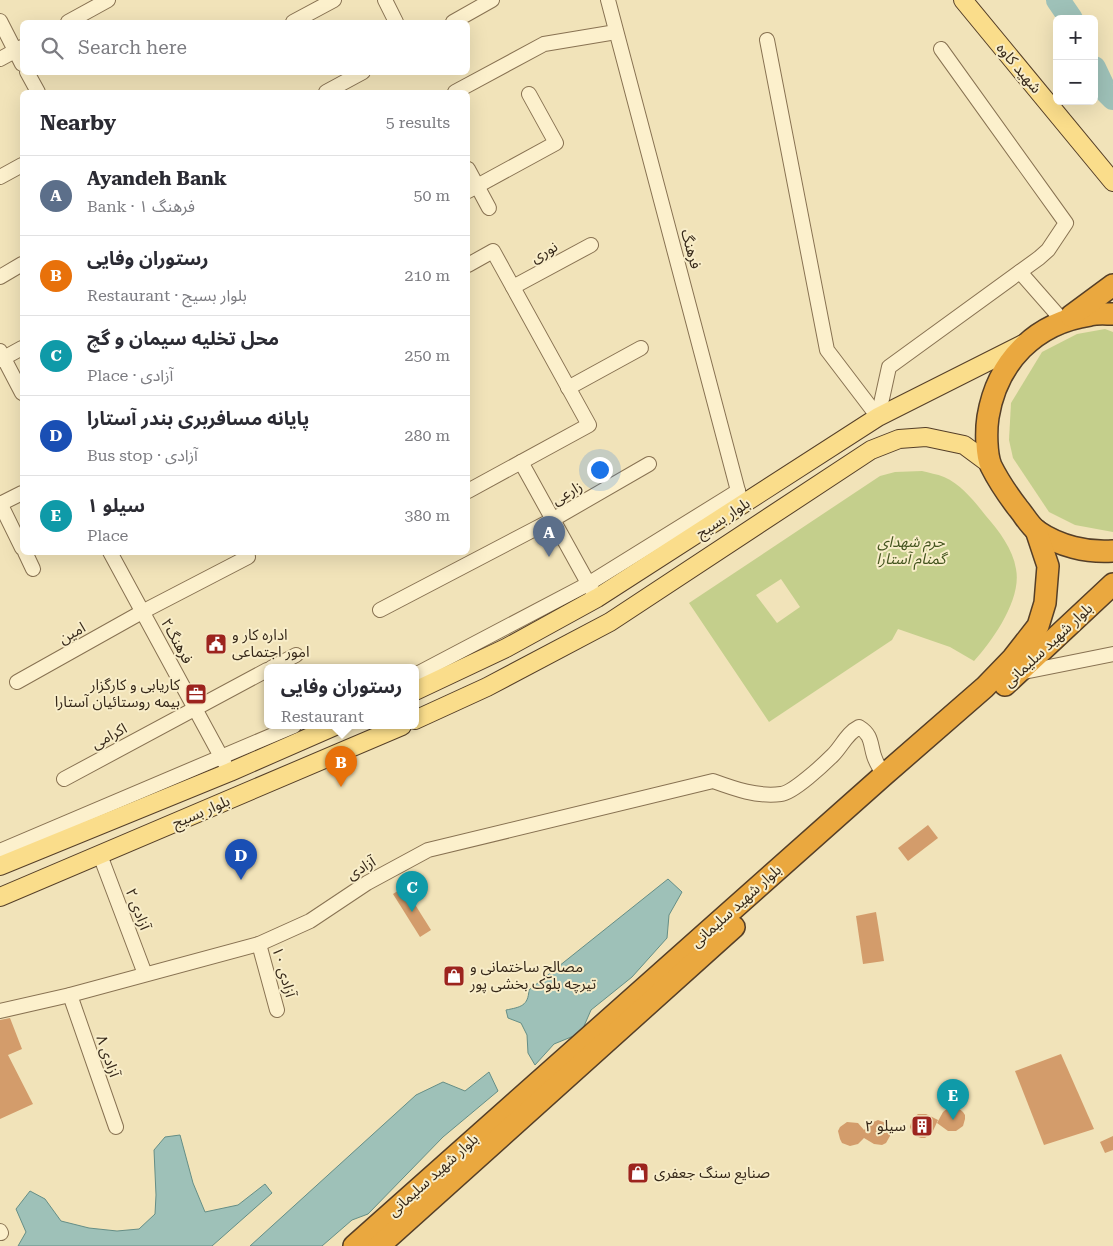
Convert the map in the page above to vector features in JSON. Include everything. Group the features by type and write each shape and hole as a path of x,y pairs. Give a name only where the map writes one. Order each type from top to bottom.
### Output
{"highway":[{"path":"1113,286 1064,321 1045,330 1028,342 1006,367 991,398 986,431 991,464 1011,499 1036,530 1065,546 1098,552 1113,551"},
{"path":"1064,321 1091,314 1113,314"},
{"name":"بلوار شهید سلیمانی","path":"354,1246 985,687 1013,658 1038,626 1045,603 1048,566 1036,530"},
{"name":"بلوار شهید سلیمانی","path":"379,1246 1019,673 1113,584"}],"main road":[{"name":"شهید کاوه","path":"963,0 1113,182"},
{"name":"بلوار بسیج","path":"419,689 506,648 592,591 740,498 878,416 1028,342"},
{"name":"بلوار بسیج","path":"419,718 487,687 610,622 871,450 899,439 926,437 964,445 991,464"},
{"path":"592,591 610,622"},
{"name":"بلوار بسیج","path":"3,856 230,772 328,729"},
{"name":"بلوار بسیج","path":"0,897 395,729"}],"street":[{"path":"72,20 108,0"},
{"path":"297,20 334,0"},
{"path":"384,0 395,20"},
{"path":"457,20 492,0"},
{"name":"فرهنگ","path":"608,0 740,498"},
{"path":"0,21 19,49 0,59"},
{"path":"459,90 544,44 616,32"},
{"path":"767,40 827,350 878,416"},
{"path":"878,416 889,367 1048,250 1066,223 941,49"},
{"path":"29,75 37,90"},
{"path":"330,90 357,75"},
{"path":"489,208 472,189 556,143 529,94"},
{"path":"0,177 20,166"},
{"name":"نوری","path":"513,287 591,245"},
{"path":"470,264 493,251 588,425 470,490"},
{"path":"0,276 20,265"},
{"path":"1020,272 1064,321"},
{"path":"568,388 640,348"},
{"path":"20,349 1,356 20,389"},
{"path":"419,673 592,591 521,462"},
{"name":"زارعی","path":"380,610 552,520 649,464"},
{"path":"20,494 0,504 20,544"},
{"path":"26,555 33,569"},
{"name":"فرهنگ۲","path":"112,555 230,772"},
{"name":"امین","path":"17,682 142,612 248,557"},
{"path":"1019,673 1113,654"},
{"path":"279,664 296,655"},
{"name":"اکرامی","path":"64,779 264,672"},
{"name":"آزادی","path":"0,1011 70,995 259,944 310,921 367,883 428,850 714,781 746,793 783,794 811,775 835,754 849,734 859,727 866,732 874,757 884,775"},
{"path":"3,856 221,756 287,729"},
{"name":"آزادی ۲","path":"100,855 145,974"},
{"name":"آزادی ۱۰","path":"259,944 278,1010"},
{"name":"آزادی ۸","path":"70,995 116,1127"}],"green space":[{"path":"1105,329 1113,332 1113,532 1075,525 1049,512 1013,458 1009,440 1011,403 1042,352 1077,334"},
{"name":"حرم شهدای گمنام آستارا","path":"922,471 950,480 967,494 996,528 1009,547 1016,569 1015,593 1004,618 997,631 974,661 950,647 898,629 892,640 769,722 689,603 880,476 895,472","holes":["781,579 800,607 777,623 756,595"]}],"water":[{"path":"668,879 682,892 669,915 667,938 632,977 591,1010 581,1033 554,1044 535,1065 528,1053 527,1035 521,1023 508,1018 506,1010 523,1005 529,990"},
{"path":"489,1072 498,1091 443,1137 368,1214 352,1220 322,1246 250,1246 416,1095 443,1082 465,1091"},
{"path":"180,1135 193,1183 205,1212 238,1205 265,1184 272,1193 212,1246 18,1246 26,1232 16,1209 30,1191 45,1199 61,1221 89,1228 117,1231 139,1229 155,1214 154,1150 165,1137"}],"building":[{"path":"928,825 938,838 908,861 898,848"},
{"path":"404,887 431,930 420,937 393,894"},
{"path":"876,912 884,961 863,964 856,916"},
{"path":"10,1018 22,1049 8,1055 33,1104 0,1119 0,1020"},
{"path":"1061,1054 1094,1129 1044,1145 1015,1071"},
{"path":"949,1107 957,1107 965,1115 963,1126 956,1131 948,1131 937,1123 943,1112"},
{"name":"سیلو ۲","path":"918,1114 926,1114 938,1120 932,1133 925,1138 913,1135 910,1127 912,1119"},
{"path":"878,1120 886,1123 890,1129 890,1136 886,1143 882,1145 874,1144 864,1138 858,1144 850,1146 842,1143 838,1131 847,1122 858,1123 864,1130 871,1123"},
{"path":"1113,1136 1113,1150 1105,1153 1100,1142"}],"waterway":[{"path":"1058,0 1068,15"},
{"path":"1098,76 1104,89 1113,98"}],"place":[{"name":"Ayandeh Bank","path":"549,557"},
{"name":"اداره کار و امور اجتماعی","path":"216,644"},
{"name":"کاریابی و کارگزار بیمه روستائیان آستارا","path":"196,694"},
{"name":"رستوران وفایی","path":"341,787"},
{"name":"پایانه مسافربری بندر آستارا","path":"241,880"},
{"name":"محل تخلیه سیمان و گچ","path":"412,912"},
{"name":"مصالح ساختمانی و تیرچه بلوک بخشی پور","path":"454,976"},
{"name":"سیلو ۱","path":"953,1120"},
{"name":"سیلو ۲","path":"922,1126"},
{"name":"صنایع سنگ جعفری","path":"638,1173"}]}
